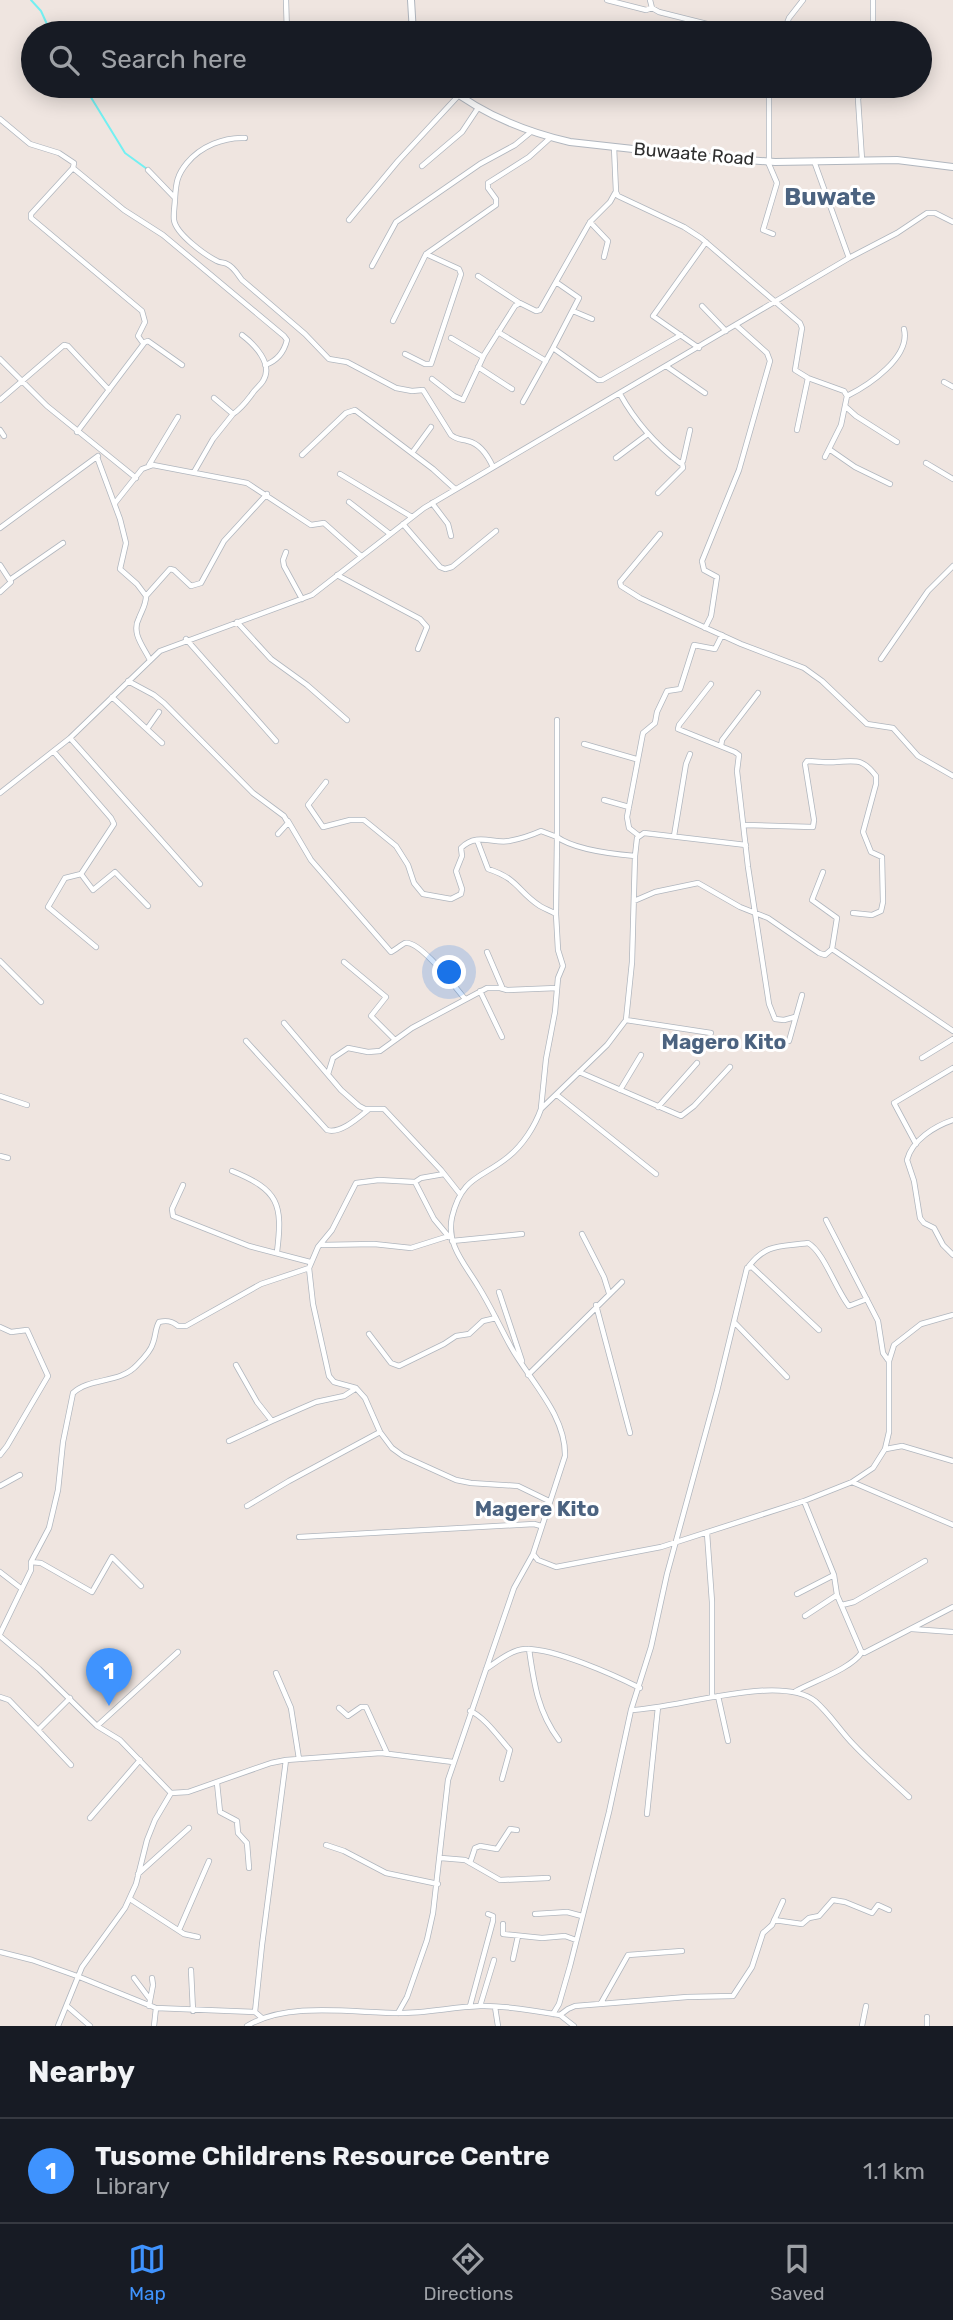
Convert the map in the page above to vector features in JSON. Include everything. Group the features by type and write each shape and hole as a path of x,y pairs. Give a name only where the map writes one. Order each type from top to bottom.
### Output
{"street":[{"path":"286,0 287,21"},
{"path":"411,0 412,21"},
{"path":"607,0 646,10 652,8"},
{"path":"650,0 652,8 659,12 692,21"},
{"path":"788,21 803,0"},
{"path":"873,0 873,21"},
{"path":"349,220 398,161 456,98"},
{"name":"Buwaate Road","path":"463,98 478,108 532,131 570,142 705,157 768,161 897,160 953,167"},
{"path":"769,98 768,161 776,183 763,230 773,234"},
{"path":"858,98 862,160"},
{"path":"422,166 462,132 478,108"},
{"path":"0,119 30,144 59,153 73,162 73,168 31,214 31,218 142,311 145,322 138,336 143,343"},
{"path":"372,266 396,222 480,164 502,154 532,131"},
{"path":"245,138 220,141 195,155 177,177 174,222 194,246 235,270 242,280 305,334 329,359 347,362 396,388 424,390 451,435 476,444 488,456 493,467"},
{"path":"393,321 426,254 496,205 488,183 529,157 550,138"},
{"path":"478,276 518,303 536,312 540,310 590,222 616,192 614,147"},
{"path":"814,161 849,258"},
{"path":"73,168 124,210 163,235 284,336 287,340 284,350 274,362 265,365"},
{"path":"148,170 175,198"},
{"path":"616,192 621,198 684,227 706,242 802,325 794,368 808,379 844,391 847,396 841,425 825,457"},
{"path":"0,793 70,738 160,651 186,639 302,600 319,590 432,503 849,258 897,233 927,213 935,213 953,222"},
{"path":"590,222 608,241 604,257"},
{"path":"699,348 653,316 706,242"},
{"path":"405,354 425,364 431,363 461,274 459,269 426,254"},
{"path":"523,402 579,297 555,282"},
{"path":"432,379 463,400 483,357 518,303"},
{"path":"702,306 726,331"},
{"path":"573,311 592,319"},
{"path":"705,628 711,616 717,577 704,570 702,561 740,470 770,361 767,353 737,326"},
{"path":"847,396 870,383 890,364 905,344 904,329"},
{"path":"498,332 546,361"},
{"path":"194,472 213,439 264,381 267,373 254,344 242,335"},
{"path":"554,348 600,380 681,335"},
{"path":"451,338 483,357"},
{"path":"77,432 143,343 148,341 183,365"},
{"path":"0,400 64,345 68,346 108,390"},
{"path":"0,359 77,432 136,478"},
{"path":"666,366 705,393"},
{"path":"478,367 512,389"},
{"path":"797,430 808,379"},
{"path":"944,382 953,387"},
{"path":"620,394 648,434 682,463"},
{"path":"214,398 233,414"},
{"path":"846,406 856,416 897,442"},
{"path":"302,455 352,409 455,489"},
{"path":"148,466 178,417"},
{"path":"412,453 431,427"},
{"path":"0,430 4,436"},
{"path":"658,493 683,468 690,430"},
{"path":"615,458 648,434"},
{"path":"829,449 855,467 890,484"},
{"path":"0,528 103,452"},
{"path":"97,457 126,543 121,569 146,596"},
{"path":"926,463 953,479"},
{"path":"114,503 142,469 148,466 165,466 242,481 267,494 311,524 324,523 361,556"},
{"path":"340,474 412,517"},
{"path":"149,660 136,635 138,618 145,607 146,596 170,569 191,586 201,583 227,537 267,494"},
{"path":"349,502 390,534"},
{"path":"432,503 448,524 451,536"},
{"path":"403,524 440,567 445,569 496,531"},
{"path":"660,534 620,582 621,586 640,598 705,628 804,668 822,681 867,724 893,728 918,756 953,776"},
{"path":"0,592 10,584 11,579 63,543"},
{"path":"286,552 284,566 302,600"},
{"path":"0,565 11,579"},
{"path":"881,659 928,591 953,566"},
{"path":"337,575 420,619 427,627 418,649"},
{"path":"237,622 271,659 307,685 347,720"},
{"path":"722,635 715,649 694,645 680,689 667,691 655,723 643,733 636,759 627,824 638,835 649,833 746,845"},
{"path":"186,639 276,741"},
{"path":"128,681 164,703 253,793 288,821 311,860 391,952 405,943 410,943 428,954 465,999"},
{"path":"711,684 678,729 739,755 737,771 746,845 771,1012 778,1020 795,1017"},
{"path":"721,746 722,740 758,693"},
{"path":"112,696 162,743"},
{"path":"147,729 159,712"},
{"path":"541,1109 546,1059 554,1026 558,978 563,966 558,950 556,914 557,720"},
{"path":"70,738 200,884"},
{"path":"584,744 636,759"},
{"path":"54,752 114,824 81,874 65,878 48,907 96,947"},
{"path":"674,836 686,764 691,754"},
{"path":"744,825 813,827 805,764 807,761 834,763 853,760 860,761 871,769 876,776 876,783 863,832 871,852 882,857 883,902 881,911 876,914 853,913"},
{"path":"326,782 308,805 323,827 350,820 364,820 396,846 408,865 414,883 423,894 451,899 461,894 456,871 461,858 461,848 468,842 477,840 507,842 541,831 565,843 635,856"},
{"path":"604,800 629,807"},
{"path":"278,834 288,821"},
{"path":"450,1238 461,1195 472,1180 513,1153 541,1109 607,1045 626,1020 632,962 638,835"},
{"path":"477,840 488,869 498,871 515,881 539,906 556,914"},
{"path":"81,874 93,890 115,872 148,906"},
{"path":"634,901 655,892 695,882 740,907 755,912 819,953 828,954 836,936 836,916 812,900 822,872"},
{"path":"832,949 953,1031"},
{"path":"487,952 502,988"},
{"path":"0,961 41,1002"},
{"path":"344,961 386,997 370,1016 395,1040"},
{"path":"320,1065 351,1047 363,1052 380,1051 412,1028 487,988 557,988"},
{"path":"480,991 502,1037"},
{"path":"789,1041 802,995"},
{"path":"626,1020 711,1033"},
{"path":"284,1023 359,1106 368,1110 384,1109 461,1195"},
{"path":"922,1058 953,1040"},
{"path":"247,1041 327,1130 332,1132 340,1129 368,1110"},
{"path":"620,1090 641,1055"},
{"path":"328,1074 333,1058"},
{"path":"658,1107 697,1063"},
{"path":"579,1072 676,1115 686,1114 730,1067"},
{"path":"916,1144 894,1103 953,1068"},
{"path":"557,1095 656,1174"},
{"path":"0,1096 27,1105"},
{"path":"953,1120 934,1128 916,1144 907,1160 914,1181 920,1218 933,1228 953,1255"},
{"path":"0,1156 8,1158"},
{"path":"232,1171 255,1180 275,1200 280,1222 277,1252"},
{"path":"444,1174 421,1178 415,1182 356,1182 332,1230 309,1265 310,1290 326,1353 326,1370 334,1382 356,1388 365,1398 380,1432 392,1448 403,1456 456,1480 518,1486 549,1501"},
{"path":"398,2013 407,1997 427,1940 438,1884 446,1790 453,1762 514,1588 533,1555 565,1456 564,1439 551,1409 522,1366 457,1255 450,1238 434,1219 415,1182"},
{"path":"183,1185 172,1209 173,1216 249,1246 277,1252 309,1265"},
{"path":"826,1220 878,1321 883,1353 889,1361"},
{"path":"322,1245 374,1244 411,1248 450,1238 522,1234"},
{"path":"582,1234 609,1293"},
{"path":"556,2014 609,1812 631,1710 640,1688 747,1268 759,1253 767,1249 810,1244 849,1306 867,1299"},
{"path":"171,1793 120,1740 97,1726 0,1635 31,1570 31,1562 49,1528 58,1490 67,1416 75,1390 123,1376 135,1367 150,1349 159,1322 186,1326 261,1284 309,1265"},
{"path":"749,1266 819,1330"},
{"path":"528,1375 622,1282"},
{"path":"499,1292 521,1354 522,1366"},
{"path":"596,1305 630,1433"},
{"path":"533,1555 556,1567 661,1547 804,1501 852,1482 873,1468 885,1450 889,1432 889,1361 894,1345 921,1324 953,1315"},
{"path":"369,1334 391,1363 399,1366 456,1336 469,1334 483,1321 496,1318"},
{"path":"735,1322 787,1377"},
{"path":"0,1327 11,1332"},
{"path":"0,1335 27,1330 48,1376 0,1455"},
{"path":"236,1365 257,1402 272,1421"},
{"path":"229,1441 316,1402 350,1394 356,1388"},
{"path":"247,1507 380,1432"},
{"path":"885,1450 902,1446 953,1461"},
{"path":"0,1486 20,1475"},
{"path":"852,1482 953,1525"},
{"path":"804,1501 834,1575 837,1595 862,1652"},
{"path":"299,1537 541,1526"},
{"path":"707,1533 712,1602 712,1697"},
{"path":"31,1562 41,1563 92,1592 112,1557 141,1586"},
{"path":"842,1605 854,1602 925,1561"},
{"path":"0,1572 22,1590"},
{"path":"797,1594 834,1575"},
{"path":"805,1616 837,1595"},
{"path":"795,1691 841,1668 862,1652 953,1607"},
{"path":"911,1629 953,1632"},
{"path":"486,1670 507,1655 529,1649 583,1663 640,1688"},
{"path":"529,1649 535,1689 546,1723 559,1740"},
{"path":"97,1726 178,1652"},
{"path":"276,1673 290,1708 299,1759"},
{"path":"631,1710 718,1696 773,1690 795,1691 815,1701 856,1747 909,1797"},
{"path":"718,1696 728,1741"},
{"path":"0,1697 17,1707 71,1765"},
{"path":"38,1730 70,1698"},
{"path":"339,1708 348,1716 361,1707 366,1707 387,1753"},
{"path":"647,1814 658,1707"},
{"path":"471,1711 479,1714 494,1735 510,1750 502,1779"},
{"path":"171,1793 188,1792 286,1760 387,1753 453,1762"},
{"path":"90,1818 140,1760"},
{"path":"255,2012 286,1760"},
{"path":"217,1783 220,1812 237,1821 237,1833 247,1843 249,1868"},
{"path":"58,2026 77,1976 120,1919 130,1899 155,1820 171,1793"},
{"path":"138,1874 189,1828"},
{"path":"470,1863 475,1848 480,1846 496,1849 510,1829 517,1830"},
{"path":"326,1845 344,1851 386,1873 438,1884"},
{"path":"441,1858 463,1859 500,1880 548,1878"},
{"path":"179,1930 209,1861"},
{"path":"130,1899 184,1934 198,1937"},
{"path":"774,1920 802,1924 819,1916 833,1900 872,1913 878,1905 889,1910"},
{"path":"556,2014 572,2007 600,2004 733,1996 752,1967 763,1933 774,1920 782,1902"},
{"path":"535,1914 566,1912 582,1916"},
{"path":"470,2006 493,1921 493,1916 488,1914"},
{"path":"503,1924 503,1934 542,1938 565,1936 576,1940"},
{"path":"513,1959 518,1936"},
{"path":"600,2004 628,1955 682,1951"},
{"path":"0,1952 77,1976 156,2008 255,2012 262,2018"},
{"path":"480,2006 494,1960"},
{"path":"191,1970 193,2011"},
{"path":"134,1978 150,1999"},
{"path":"149,2006 152,1978"},
{"path":"67,2006 90,2026"},
{"path":"247,2026 262,2018 317,2011 398,2013 480,2006 556,2014 574,2026"},
{"path":"862,2026 866,2006"},
{"path":"495,2007 498,2026"},
{"path":"154,2026 156,2008"},
{"path":"927,2026 928,2017"}],"waterway":[{"path":"31,0 46,21"},
{"path":"91,98 125,153 147,169"}],"place":[{"name":"Tusome Childrens Resource Centre","path":"109,1706"}],"district":[{"name":"Buwate","path":"830,197"},
{"name":"Magero Kito","path":"724,1042"},
{"name":"Magere Kito","path":"537,1509"}]}
